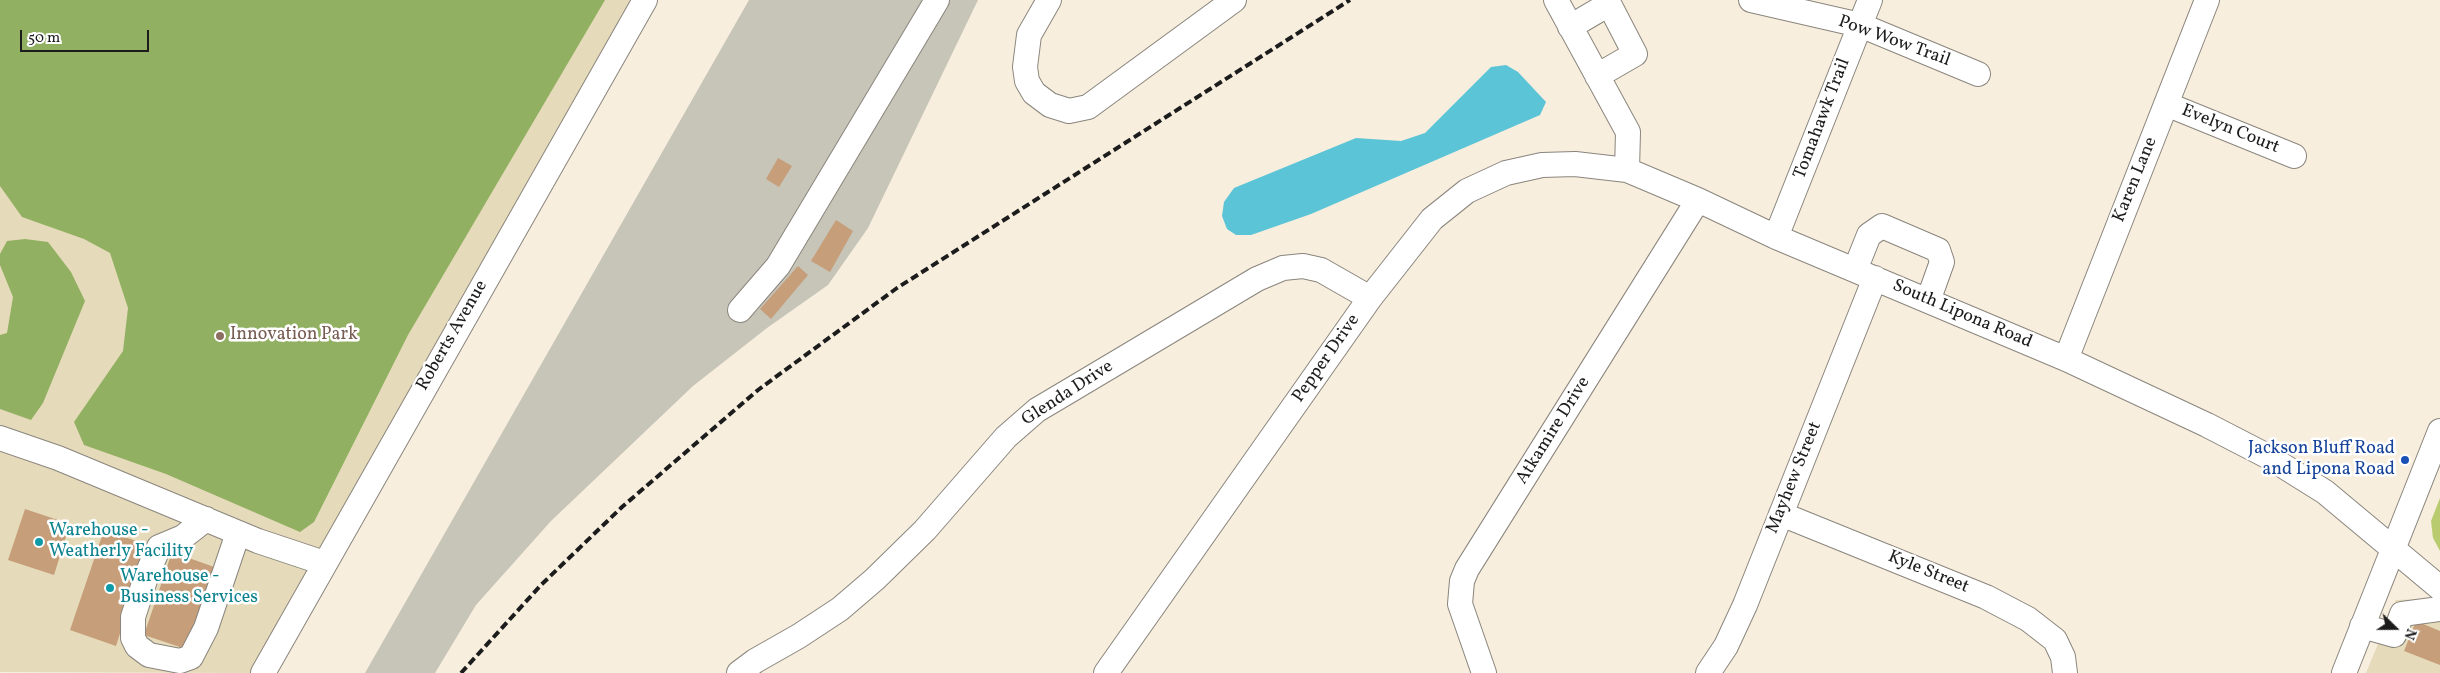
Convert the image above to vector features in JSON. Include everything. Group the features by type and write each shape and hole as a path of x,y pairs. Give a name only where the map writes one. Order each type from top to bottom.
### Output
{"street":[{"name":"Roberts Avenue","path":"263,673 645,0"},
{"path":"740,310 778,266 937,0"},
{"path":"1049,0 1029,35 1025,67 1027,81 1034,93 1050,105 1069,111 1088,107 1234,0"},
{"path":"1556,0 1628,132 1627,170"},
{"name":"Pow Wow Trail","path":"1751,0 1860,25 1978,74"},
{"name":"Tomahawk Trail","path":"1776,237 1870,0"},
{"name":"Karen Lane","path":"2066,359 2207,0"},
{"path":"1570,27 1608,2 1635,54 1597,76"},
{"name":"Evelyn Court","path":"2166,104 2294,156"},
{"name":"Pepper Drive","path":"1106,673 1370,298 1432,219 1467,191 1506,173 1542,165 1575,164 1627,170"},
{"name":"South Lipona Road","path":"1627,170 1698,200 1776,237 2066,359 2207,425 2269,457 2325,492 2394,547 2440,588"},
{"name":"Atkamire Drive","path":"1484,673 1460,604 1461,587 1467,569 1698,200"},
{"name":"Mayhew Street","path":"1708,673 1726,646 1745,606 1781,514 1865,274 1869,235 1882,226 1938,250 1942,262 1928,301"},
{"name":"Glenda Drive","path":"739,673 840,609 925,530 1006,437 1037,410 1257,279 1283,268 1303,266 1321,270 1370,298"},
{"path":"2344,673 2440,431"},
{"path":"0,438 58,458 238,533 324,563"},
{"name":"Kyle Street","path":"1781,514 1986,597 2038,625 2055,640 2063,662"},
{"path":"206,519 183,536 159,547 147,574 133,617 133,638 137,646 150,655 180,661 191,657 206,628 238,533"},
{"path":"2362,626 2394,635 2402,614 2440,609"}],"shaded area":[{"name":"Innovation Park","path":"0,0 632,0 250,673 0,672"},
{"path":"749,0 978,0 868,228 828,285 767,328 693,386 551,521 476,605 435,673 365,673"},
{"path":"2424,599 2440,612 2440,673 2366,673 2396,600"}],"green space":[{"name":"Innovation Park","path":"0,0 605,0 408,335 314,522 300,532 166,474 84,445 74,422 123,351 128,308 110,253 84,239 22,217 0,186"},
{"path":"25,239 48,242 71,272 85,301 43,403 31,420 0,409 0,335 7,333 13,297 0,265 0,254 7,241"},
{"path":"2440,498 2440,551 2433,538 2431,521"}],"water":[{"path":"1506,65 1518,72 1546,102 1540,115 1311,214 1251,235 1236,235 1227,229 1222,216 1224,202 1234,188 1356,138 1401,141 1425,133 1491,67"}],"building":[{"path":"778,158 792,166 779,187 766,179"},
{"path":"836,220 853,231 830,272 811,261"},
{"path":"798,266 808,275 771,319 760,309"},
{"name":"Warehouse - Weatherly Facility","path":"25,509 70,524 54,575 8,560"},
{"name":"Warehouse - Business Services","path":"104,530 148,545 116,646 70,630"},
{"path":"172,552 217,568 189,650 144,635"},
{"path":"2416,621 2440,631 2440,665 2404,651"}],"railway":[{"path":"461,673 541,585 622,507 758,390 897,288 1350,0"}],"place":[{"name":"Innovation Park","path":"220,336"},
{"name":"Jackson Bluff Road and Lipona Road","path":"2405,460"},
{"name":"Warehouse - Weatherly Facility","path":"39,542"},
{"name":"Warehouse - Business Services","path":"110,588"}]}
